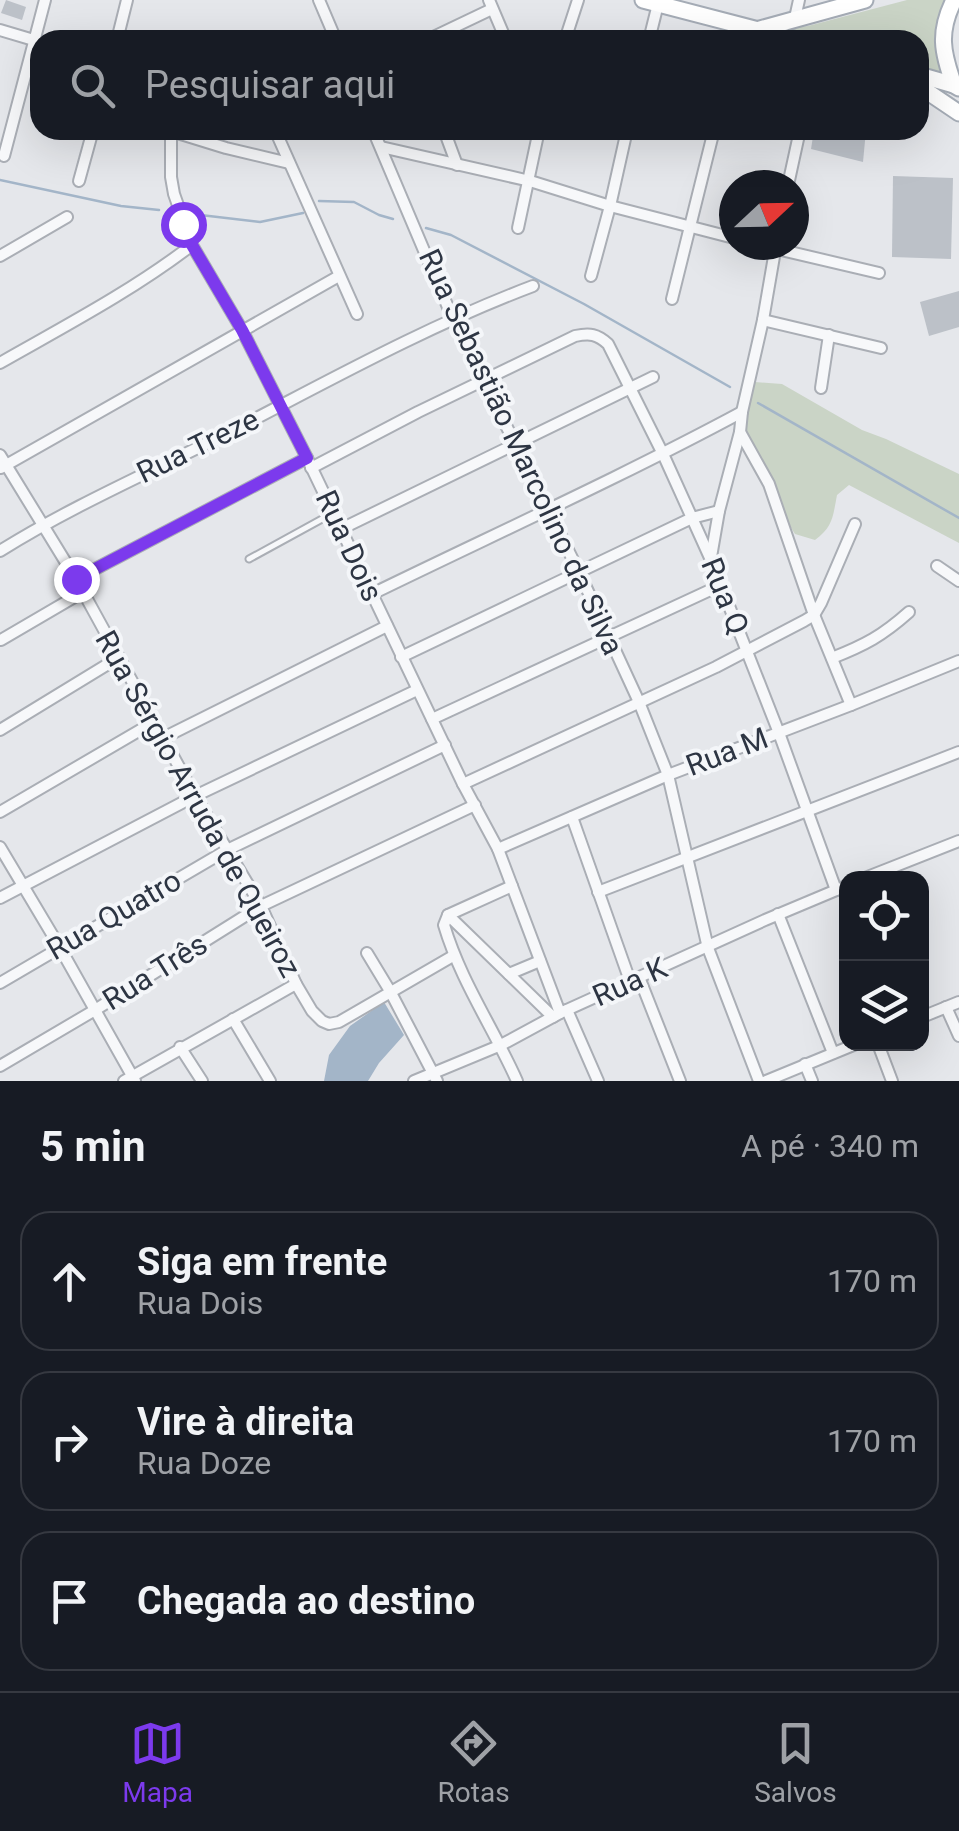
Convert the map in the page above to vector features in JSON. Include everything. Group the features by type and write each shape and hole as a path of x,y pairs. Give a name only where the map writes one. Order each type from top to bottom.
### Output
{"main road":[{"path":"753,30 865,0"},
{"path":"954,0 945,19 943,42 946,64 956,86"},
{"path":"651,2 733,30"},
{"path":"929,78 956,86"},
{"path":"929,93 959,113"}],"street":[{"path":"39,30 45,0"},
{"path":"119,30 127,0"},
{"path":"319,0 332,30"},
{"path":"568,30 578,0"},
{"path":"795,18 799,0"},
{"path":"650,30 651,2"},
{"path":"445,30 491,5 502,30"},
{"path":"0,30 30,39"},
{"path":"4,156 30,65"},
{"path":"79,181 90,140"},
{"name":"Rua Dois","path":"172,140 174,194 192,245 280,404 498,849 560,1013 598,1081"},
{"path":"201,140 289,163"},
{"path":"279,140 357,314"},
{"name":"Rua Sebastião Marcolino da Silva","path":"378,140 453,320 580,572 639,702 668,775 708,948 762,1081"},
{"path":"448,140 457,165"},
{"path":"518,228 537,140"},
{"path":"591,276 625,140"},
{"path":"672,299 712,140"},
{"path":"791,170 798,140"},
{"path":"380,147 530,181 719,234"},
{"path":"0,256 67,217"},
{"path":"0,363 114,298 192,245"},
{"path":"809,256 879,273"},
{"path":"711,560 773,260"},
{"path":"2,463 339,276"},
{"name":"Rua Treze","path":"0,551 42,525 280,404 453,320 533,286"},
{"path":"763,320 881,348"},
{"name":"Rua Q","path":"484,382 575,336 588,333 608,344 711,560 839,883"},
{"path":"821,388 830,335"},
{"path":"341,529 653,377"},
{"path":"76,579 309,463 484,382"},
{"path":"372,594 742,412"},
{"path":"740,432 770,484 814,615 852,705"},
{"name":"Rua Sérgio Arruda de Queiroz","path":"2,463 76,579 195,796 261,906 312,1011 329,1024 339,1022 454,956"},
{"path":"401,657 692,518 719,511"},
{"path":"463,784 716,667 814,615 855,524"},
{"path":"937,566 959,581"},
{"path":"432,720 719,586"},
{"path":"1,640 83,592"},
{"path":"832,658 886,633 909,612"},
{"path":"163,738 387,626"},
{"path":"0,730 118,658"},
{"name":"Rua M","path":"498,849 668,775 959,661"},
{"path":"0,898 195,796 418,690"},
{"path":"0,812 154,722"},
{"name":"Rua Quatro","path":"0,983 227,850 445,745"},
{"path":"598,892 959,752"},
{"name":"Rua Três","path":"0,1066 261,906 476,805"},
{"path":"572,817 598,892 680,1081"},
{"path":"883,871 959,841"},
{"path":"0,847 96,1010 130,1079 296,984"},
{"path":"512,886 448,914 444,925 474,999 518,1081"},
{"name":"Rua K","path":"414,1081 435,1077 560,1013 839,889"},
{"path":"448,914 509,974 560,1013"},
{"path":"778,914 832,1053"},
{"path":"367,953 435,1077"},
{"path":"509,974 540,960"},
{"path":"929,1015 959,1002"},
{"path":"946,1007 959,1036"},
{"path":"233,1019 270,1081"},
{"path":"180,1047 202,1081"},
{"path":"762,1081 839,1050"},
{"path":"881,1051 892,1081"},
{"path":"805,1064 812,1081"}],"lane":[{"path":"249,559 333,513"}],"green space":[{"path":"907,0 945,0 936,38 945,77 929,72 929,30 790,30"},
{"path":"755,382 782,384 862,430 959,474 959,543 849,485 837,495 831,520 821,535 815,540 795,534 765,479 746,432 745,412"}],"water":[{"path":"384,1002 404,1035 368,1081 324,1081 329,1055 350,1026"}],"building":[{"path":"6,0 26,7 22,20 1,13"},
{"path":"812,140 865,140 863,162 811,149"},
{"path":"893,176 953,178 951,259 892,257"},
{"path":"959,291 959,327 929,336 920,302"}],"waterway":[{"path":"0,180 121,206 159,210"},
{"path":"319,201 354,202 393,219"},
{"path":"192,214 260,222 303,213"},
{"path":"426,228 451,235 584,304 730,387"},
{"path":"758,403 959,518"}],"route":[{"path":"76,579 307,458 183,224"}]}
